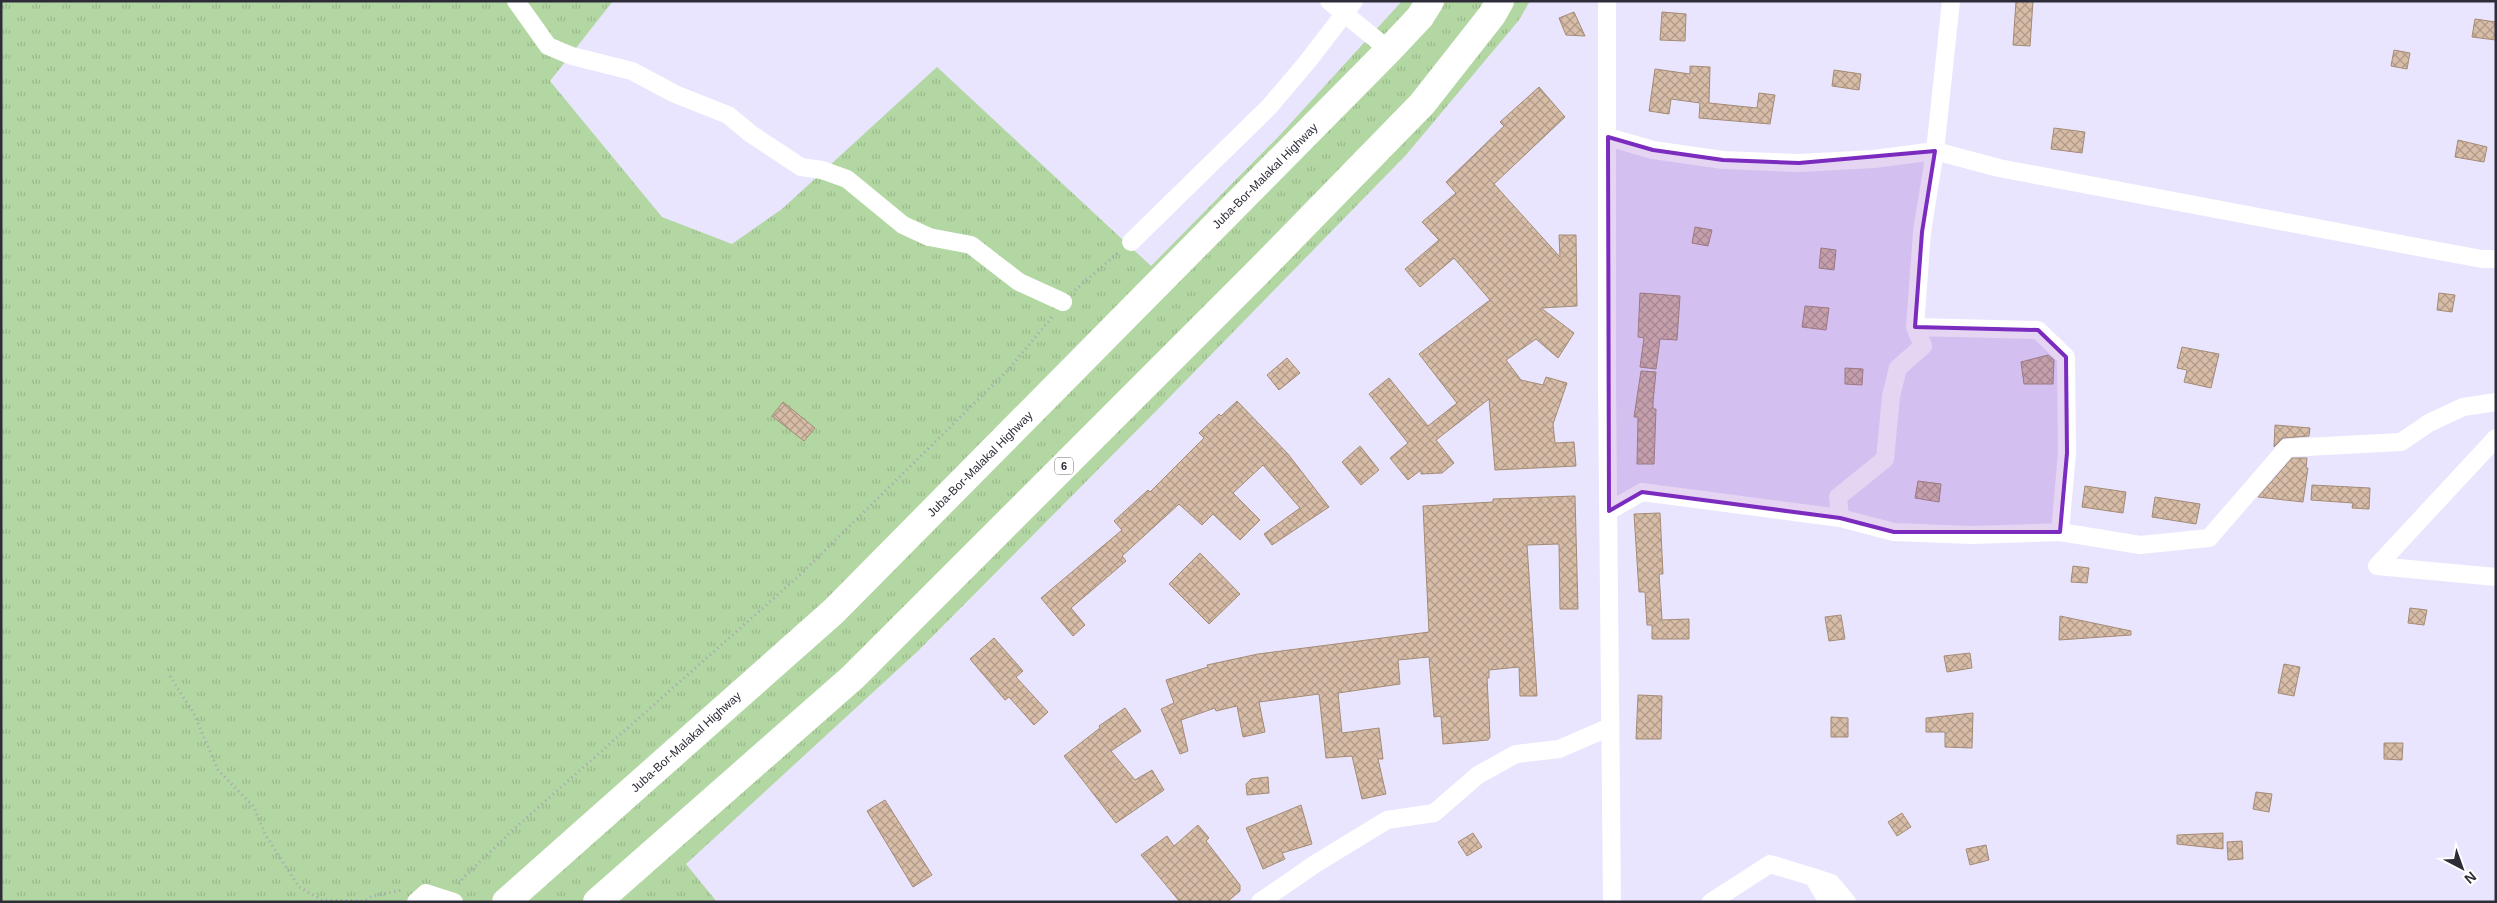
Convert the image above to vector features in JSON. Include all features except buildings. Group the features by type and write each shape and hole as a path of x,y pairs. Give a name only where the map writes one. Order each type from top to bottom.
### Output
{"highway":[{"name":"Juba-Bor-Malakal Highway","path":"506,902 834,611 1389,50 1420,16 1430,1"},
{"name":"6","path":"597,902 853,677 1259,271 1422,104 1492,15 1500,1"}],"street":[{"path":"516,1 548,46 572,56 632,71 675,94 728,115 751,134 801,167 822,170 846,179 903,225 929,237 971,245 1019,282 1064,302"},
{"path":"1329,1 1349,7 1389,50"},
{"path":"1607,1 1610,727 1616,899"},
{"path":"1840,518 1838,497 1885,459 1891,396 1898,368 1923,346 1915,327 1922,232 1936,152 1951,1"},
{"path":"1131,242 1268,107 1308,61 1349,7"},
{"path":"1608,138 1653,150 1723,160 1799,163 1874,159 1936,152 1999,168 2482,259 2496,259"},
{"path":"1915,327 2038,330 2066,357 2067,452 2060,532"},
{"path":"1608,511 1642,492 1840,518 1894,532 1972,535 2060,532 2140,545 2209,538 2287,448 2401,442 2429,423 2463,407 2496,402"},
{"path":"2496,438 2377,566 2496,577"},
{"path":"1260,902 1315,864 1387,820 1434,813 1478,775 1516,754 1559,749 1610,727"},
{"path":"1711,902 1770,864 1831,884 1847,902"},
{"path":"1813,877 1828,902"},
{"path":"421,897 452,901"}],"path":[{"path":"452,901 463,878 515,828 799,576 1009,369 1043,330 1064,302 1131,242"},
{"path":"170,676 194,714 218,770 254,807 265,834 298,888 322,900 365,901 372,896 403,890 421,897"}],"highlighted area":[{"path":"1608,137 1653,150 1723,160 1799,163 1935,151 1922,232 1915,327 2038,330 2066,357 2067,453 2060,532 1894,532 1840,518 1642,492 1609,511"}],"green space":[{"path":"1,1 613,1 550,81 662,217 732,244 782,209 937,67 1151,266 1280,135 1402,1 1530,1 1519,20 1406,155 1161,406 918,651 686,864 717,902 1,902"}]}
